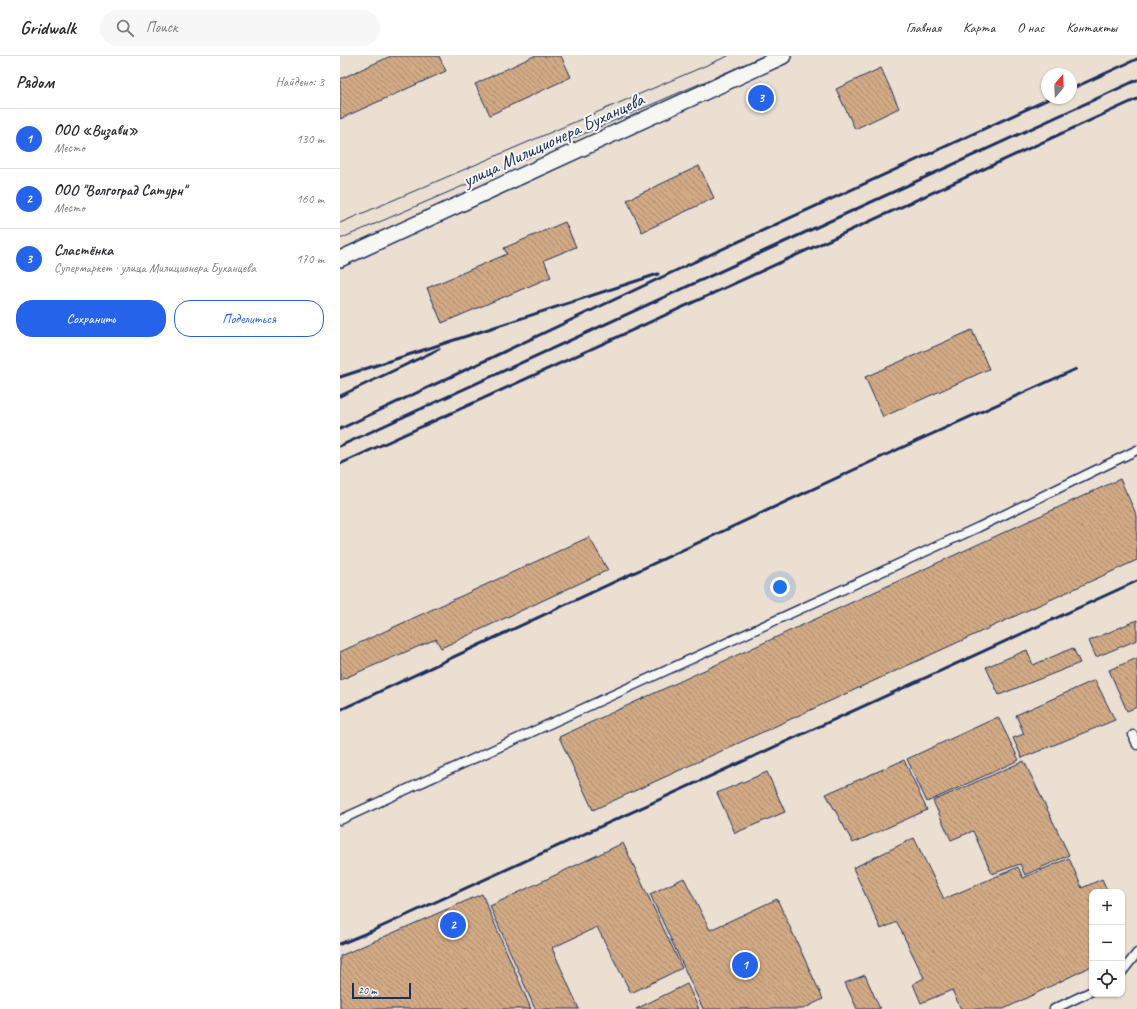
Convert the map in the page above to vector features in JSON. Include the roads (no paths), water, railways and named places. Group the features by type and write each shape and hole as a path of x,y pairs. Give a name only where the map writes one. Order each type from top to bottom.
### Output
{"street":[{"name":"улица Милиционера Буханцева","path":"340,258 783,56"}],"lane":[{"path":"340,820 979,527 1137,450"},
{"path":"1133,735 1137,745"},
{"path":"1125,968 1137,953"},
{"path":"1054,1009 1089,992"}],"tram line":[{"path":"340,223 728,56"},
{"path":"340,239 764,56"}],"railway":[{"path":"1077,86 1137,59"},
{"path":"340,446 1137,80"},
{"path":"340,464 1137,99"},
{"path":"340,429 692,263 1041,103"},
{"path":"340,377 658,274"},
{"path":"340,396 439,349"},
{"path":"340,710 890,453 1076,369"},
{"path":"340,944 372,931 1137,581"}],"place":[{"name":"Сластёнка","path":"761,98"},
{"name":"ООО \"Волгоград Сатурн\"","path":"453,925"},
{"name":"ООО «Визави»","path":"745,965"}]}
